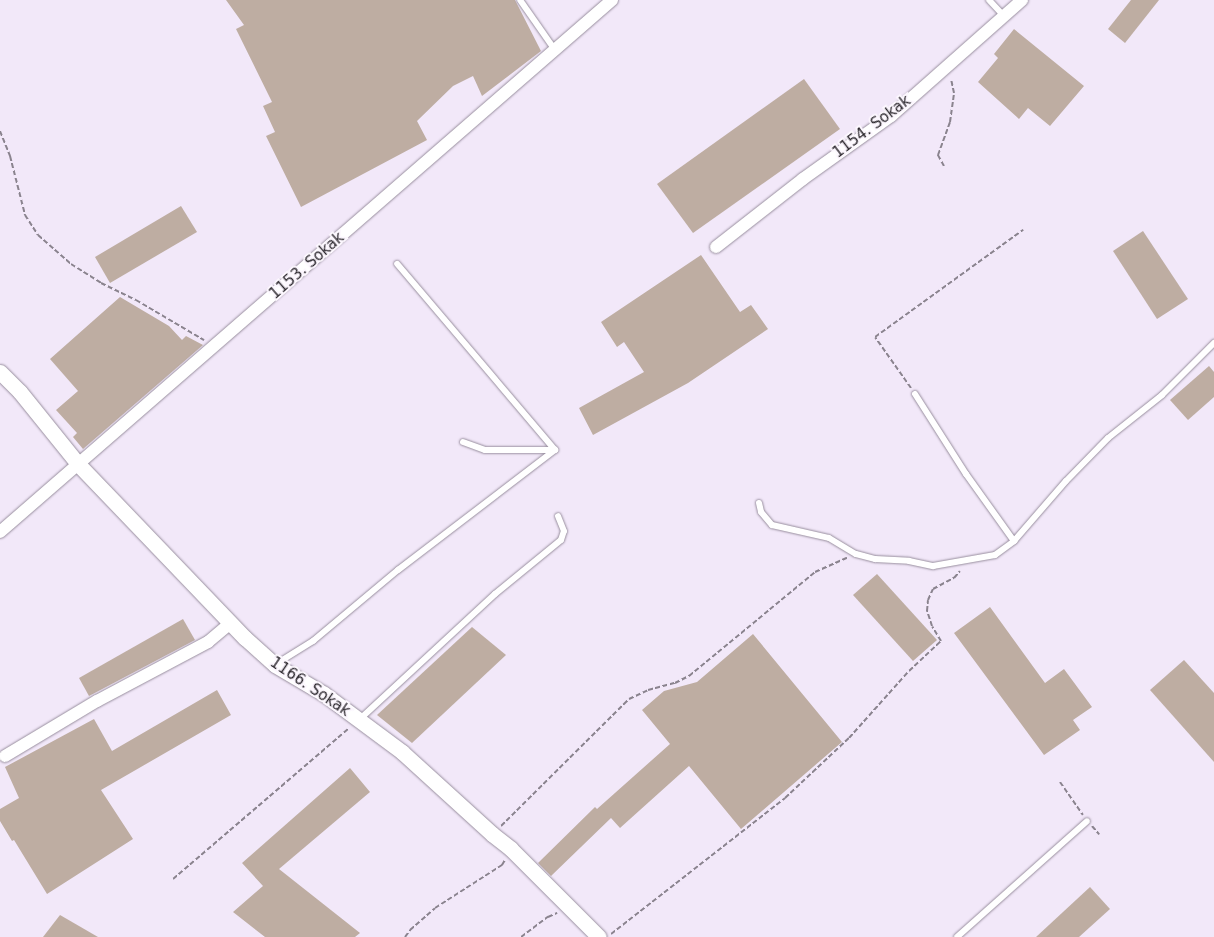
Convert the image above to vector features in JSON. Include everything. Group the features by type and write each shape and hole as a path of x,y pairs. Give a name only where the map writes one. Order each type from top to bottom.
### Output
{"street":[{"name":"1153. Sokak","path":"0,532 556,51 612,0"},
{"name":"1154. Sokak","path":"716,248 804,179 891,116 1022,0"},
{"name":"1166. Sokak","path":"0,372 78,464 231,623 275,665 324,694 402,752 492,834 512,849 600,937"},
{"path":"5,756 97,701 208,642 231,623"}],"lane":[{"path":"520,0 556,51"},
{"path":"989,0 1004,16"},
{"path":"397,264 555,450"},
{"path":"759,503 761,512 772,525 829,538 856,554 934,566 995,555 1014,542 1066,480 1108,438 1162,396 1214,343"},
{"path":"914,394 966,474 1014,542"},
{"path":"463,442 485,450 555,450"},
{"path":"275,665 313,641 398,570 555,450"},
{"path":"359,720 496,594 561,540 564,531 558,516"},
{"path":"957,937 1087,821"}],"path":[{"path":"944,166 938,155 950,122 954,93 949,64"},
{"path":"0,131 10,156 25,215 38,235 71,264 101,283 144,305 214,346"},
{"path":"914,394 875,337 1023,230"},
{"path":"492,834 629,699 648,690 675,683 689,676 815,572 856,554"},
{"path":"607,937 785,798 849,738 909,671 941,641 932,626 927,612 928,600 933,589 954,578 968,561"},
{"path":"173,879 359,720"},
{"path":"1060,782 1087,821 1099,834"},
{"path":"405,937 410,930 435,908 502,865 512,849"},
{"path":"520,937 548,916 571,908"}],"building":[{"path":"226,0 515,0 541,51 482,96 473,76 453,86 417,121 427,140 301,207 266,136 275,132 263,106 272,102 236,29 244,25"},
{"path":"1131,0 1159,0 1125,43 1108,29"},
{"path":"1014,29 1084,86 1050,126 1028,108 1019,119 978,82 998,58 994,54"},
{"path":"804,79 840,129 693,233 657,184"},
{"path":"181,206 197,232 110,283 95,257"},
{"path":"1143,231 1188,299 1157,319 1113,251"},
{"path":"701,255 740,312 751,305 768,329 688,383 593,435 579,408 644,372 624,342 617,347 601,322"},
{"path":"120,297 169,326 182,340 186,336 203,345 83,449 73,437 77,433 56,410 78,391 50,359"},
{"path":"1209,366 1214,372 1214,397 1188,420 1170,400"},
{"path":"877,574 937,640 913,661 853,595"},
{"path":"990,607 1045,683 1064,669 1092,707 1073,720 1080,730 1044,755 954,633"},
{"path":"183,619 195,640 89,696 79,678"},
{"path":"472,627 506,655 412,743 377,715"},
{"path":"753,634 842,742 741,829 689,766 620,828 611,818 551,876 538,863 595,807 597,809 670,744 642,710 664,691 697,682"},
{"path":"1184,660 1214,693 1214,762 1150,690"},
{"path":"217,690 231,715 101,790 133,839 47,894 0,821 0,809 19,798 5,767 94,719 112,751"},
{"path":"350,768 370,792 279,869 360,933 355,937 265,937 233,912 263,886 242,863"},
{"path":"1090,887 1110,909 1079,937 1036,937"},
{"path":"60,915 98,937 43,937"}]}
